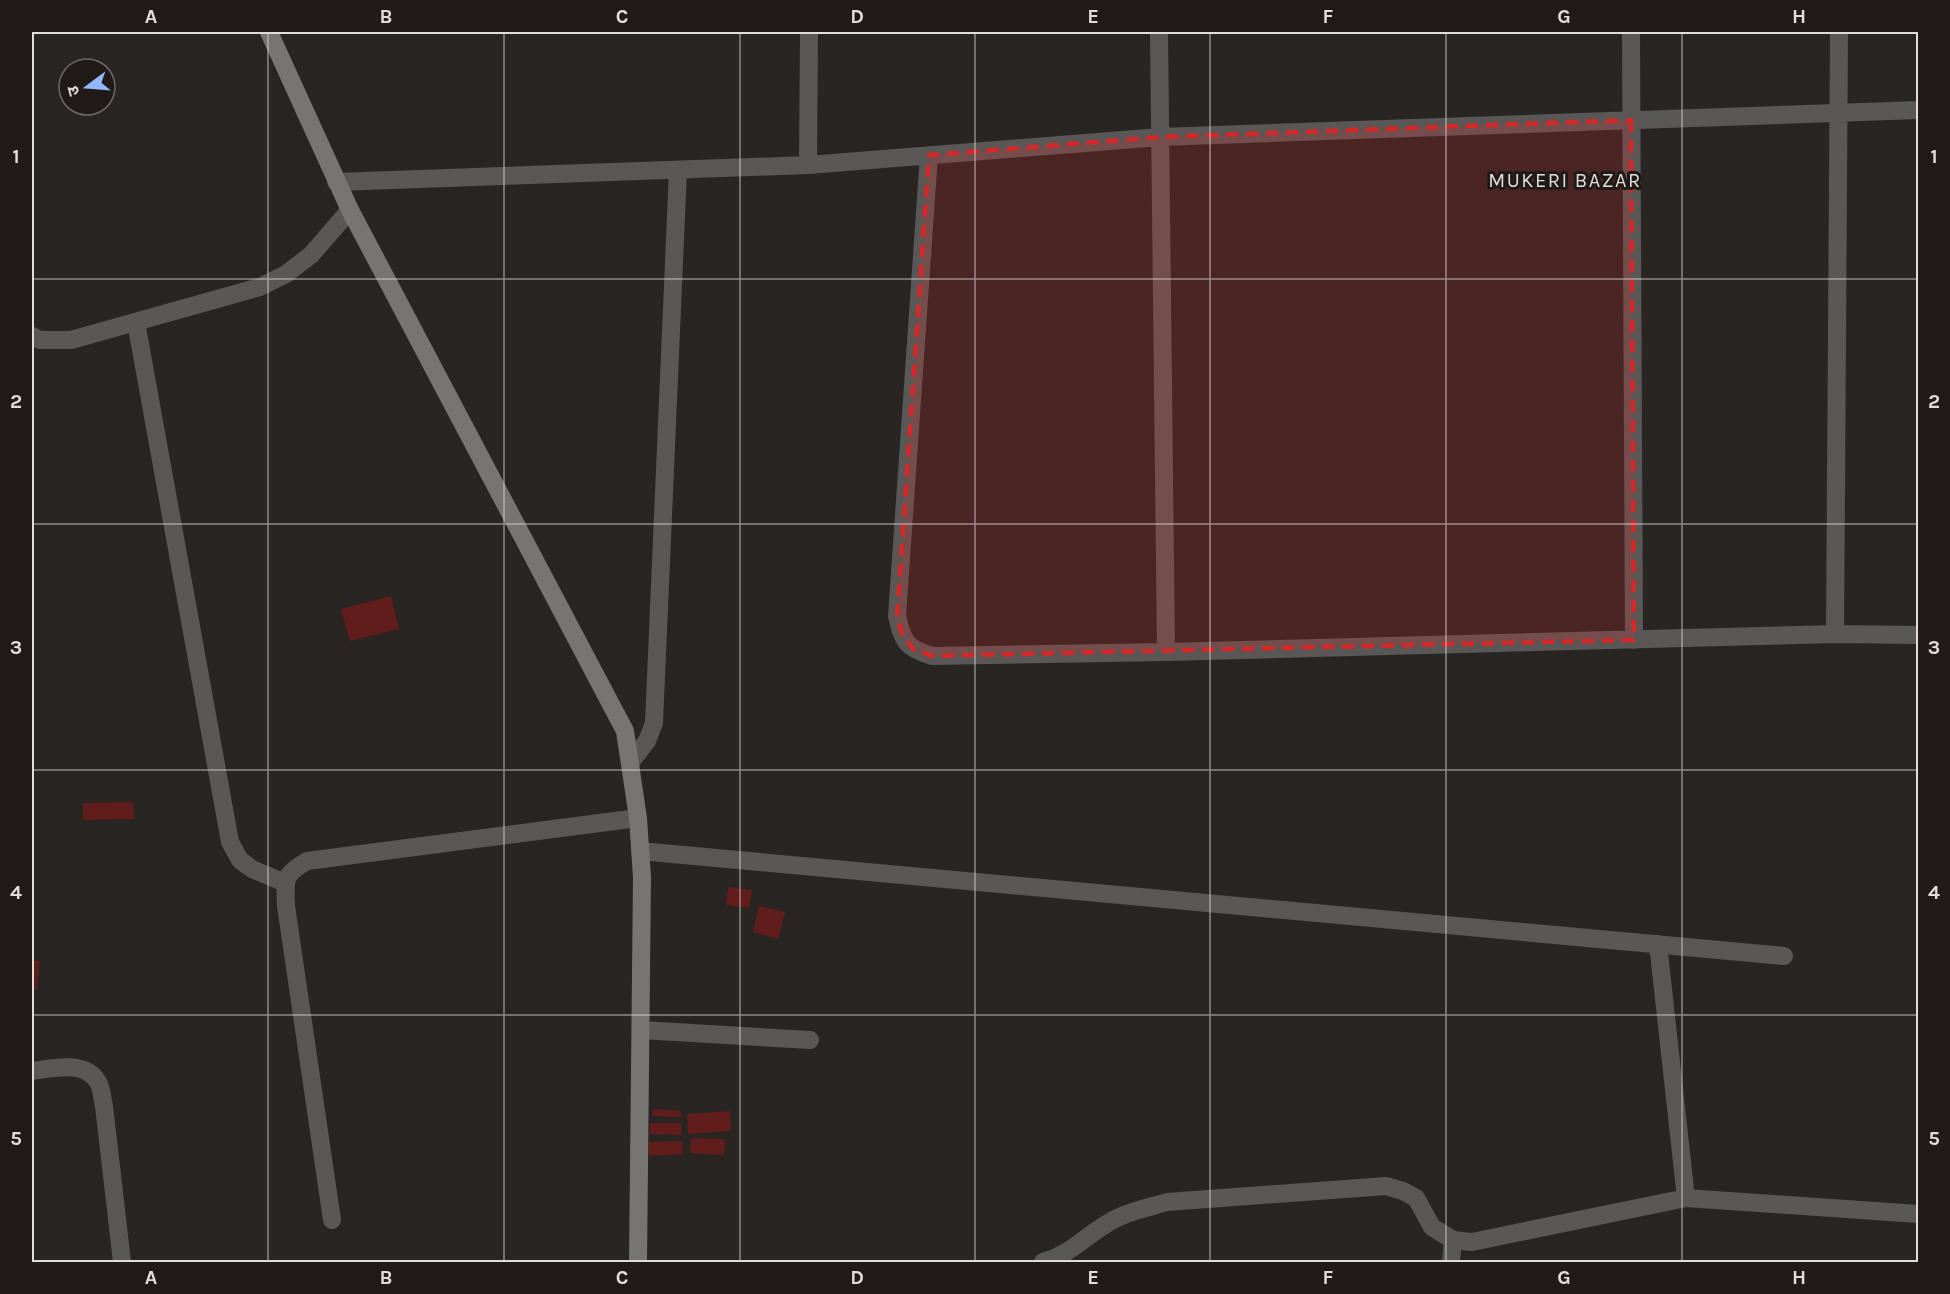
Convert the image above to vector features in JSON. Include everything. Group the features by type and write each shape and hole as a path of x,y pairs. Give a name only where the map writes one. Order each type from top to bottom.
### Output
{"street":[{"path":"269,32 350,210 625,731 638,818 642,877 638,1263"},
{"path":"808,165 809,32"},
{"path":"1159,32 1166,652"},
{"path":"1631,32 1634,640"},
{"path":"1835,634 1839,32"},
{"path":"336,182 808,165 1160,137 1918,110"},
{"path":"929,155 897,616 902,635 914,650 932,656 1835,634 1918,635"},
{"path":"630,763 647,741 654,723 678,170"},
{"path":"32,336 40,340 71,340 260,287 286,274 311,255 350,210"},
{"path":"136,322 230,842 240,860 252,869 285,883"},
{"path":"332,1220 286,906 285,883 291,871 307,861 638,818"},
{"path":"640,851 1784,956"},
{"path":"1658,944 1686,1198"},
{"path":"641,1030 810,1040"},
{"path":"32,1071 65,1066 85,1070 98,1083 104,1106 122,1263"},
{"path":"1044,1263 1060,1257 1109,1222 1132,1212 1167,1202 1386,1186 1416,1198 1432,1227 1454,1240 1472,1242 1686,1198 1918,1214"},
{"path":"1451,1263 1454,1240"}],"highlighted area":[{"path":"1631,120 1634,640 932,656 914,650 902,635 897,616 929,155 1160,137"}],"building":[{"path":"391,596 399,629 350,641 341,609"},
{"path":"133,802 134,819 83,820 83,803"},
{"path":"728,887 752,890 749,908 726,905"},
{"path":"759,906 785,912 778,939 753,932"},
{"path":"32,960 40,961 37,990 32,989"},
{"path":"653,1109 681,1111 681,1117 652,1116"},
{"path":"730,1111 731,1131 688,1134 687,1114"},
{"path":"650,1123 681,1123 681,1135 650,1134"},
{"path":"691,1138 725,1139 724,1155 690,1153"},
{"path":"682,1141 683,1154 649,1156 649,1142"}],"district":[{"name":"MUKERI BAZAR","path":"1565,180"}]}
